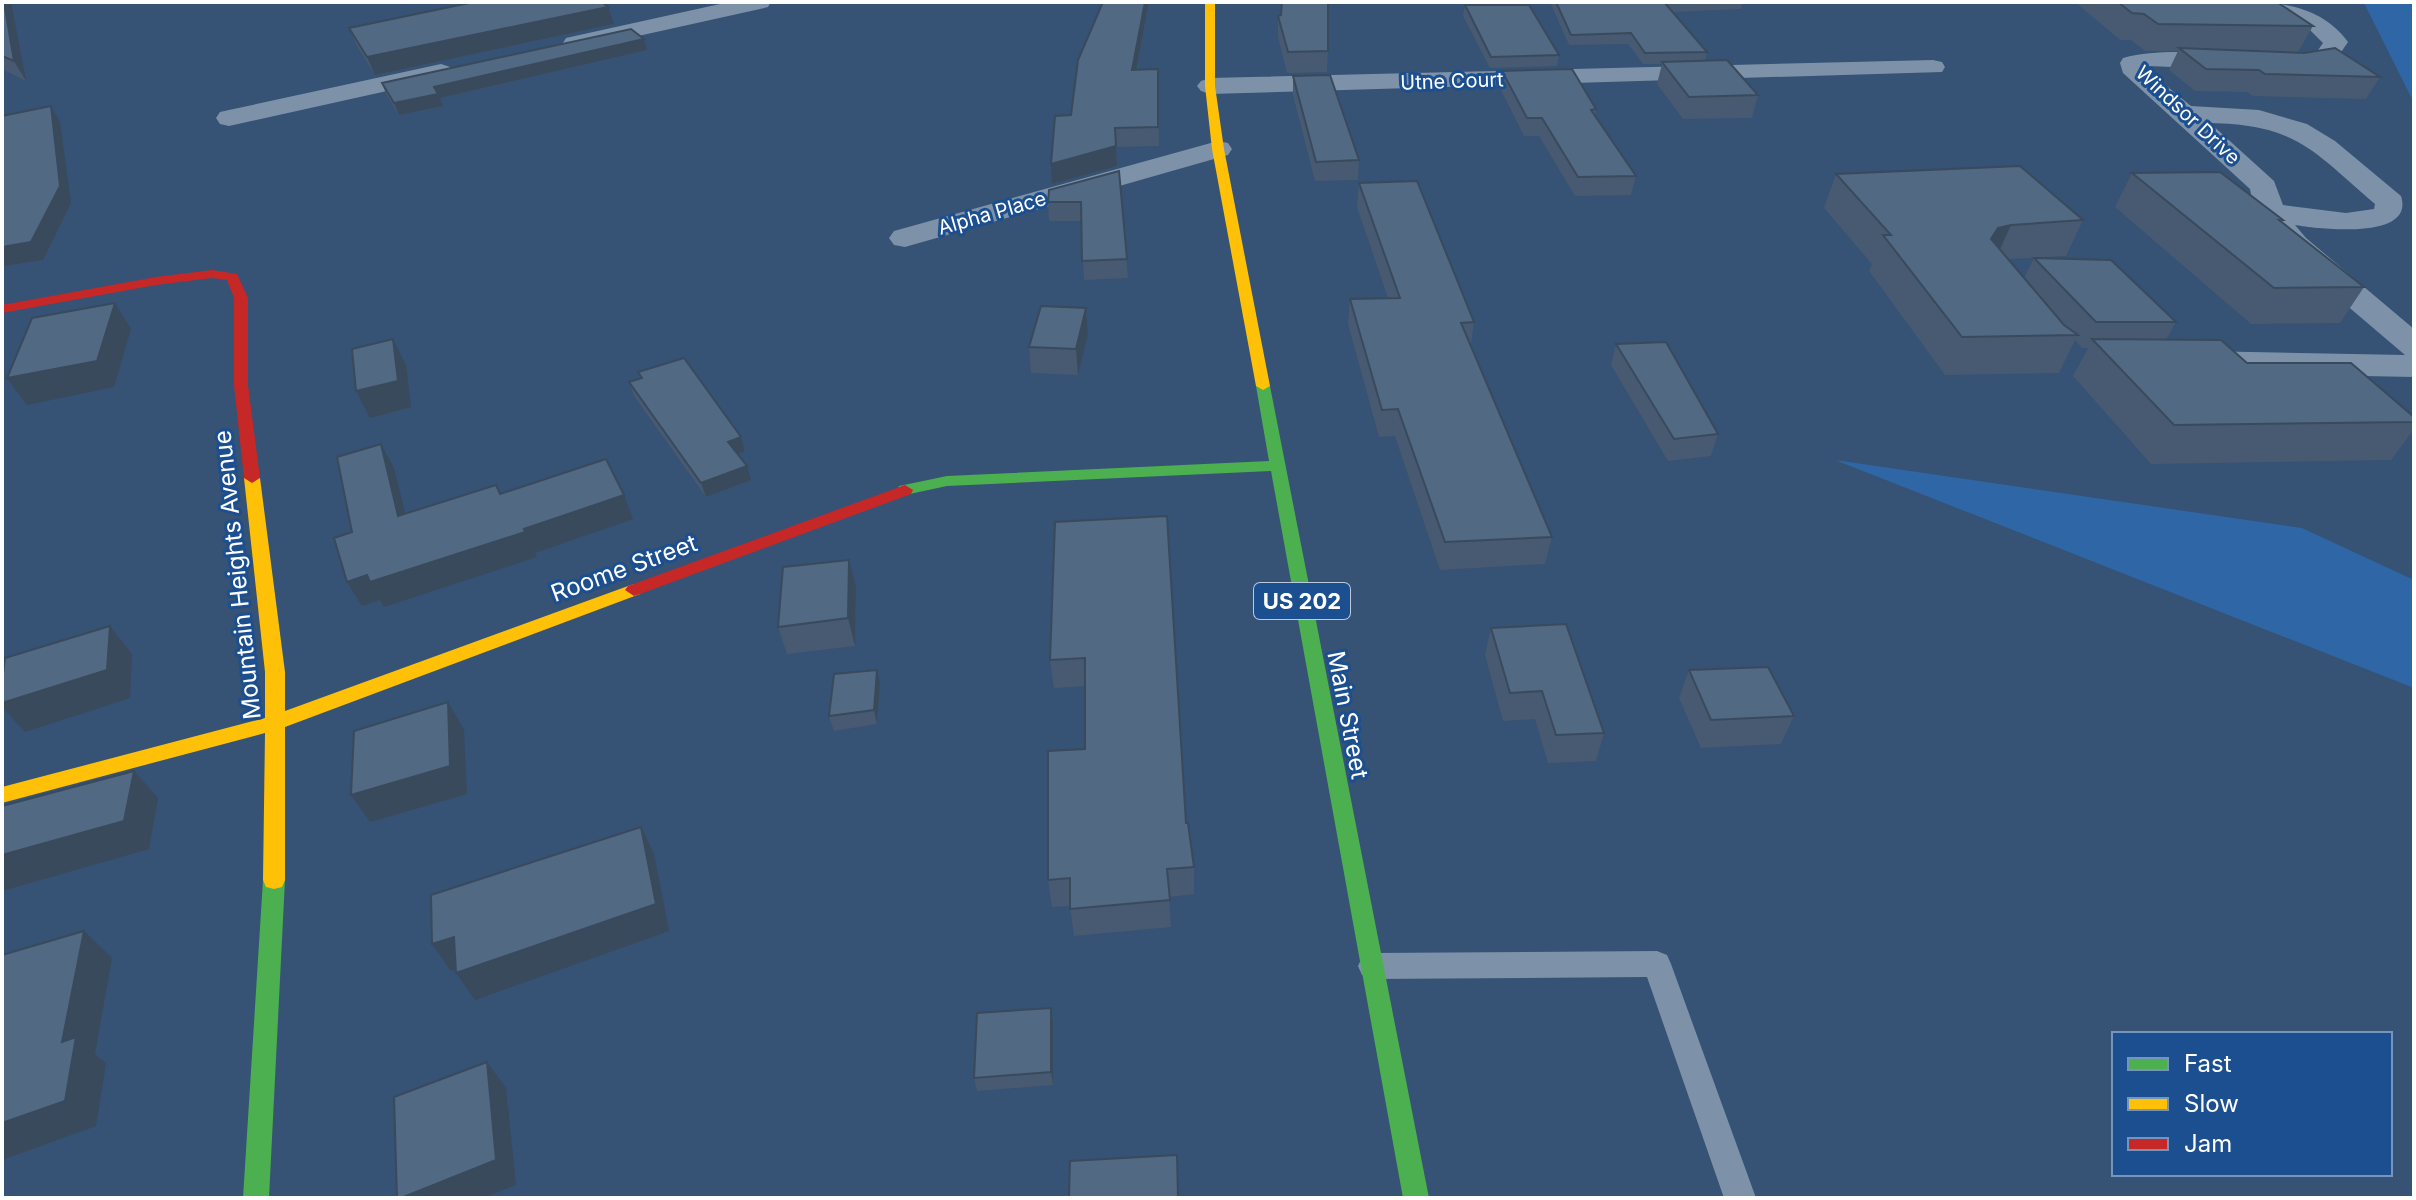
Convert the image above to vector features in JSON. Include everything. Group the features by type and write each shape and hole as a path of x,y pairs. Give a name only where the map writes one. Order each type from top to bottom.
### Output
{"street":[{"path":"550,48 760,2"},
{"name":"Main Street","path":"1210,2 1210,86 1218,149 1416,1198"},
{"name":"Windsor Drive","path":"2262,2 2316,23 2336,42 2324,59 2292,65 2148,59 2132,63 2136,73 2264,187 2270,212 2295,245 2414,347"},
{"name":"Utne Court","path":"1210,86 1933,67"},
{"path":"229,118 458,68"},
{"path":"2184,114 2251,116 2285,124 2304,133 2390,202 2389,214 2375,220 2355,222 2270,212"},
{"name":"Alpha Place","path":"905,238 1218,149"},
{"name":"Mountain Heights Avenue","path":"2,309 212,274 232,277 241,298 241,385 275,672 277,722 273,940 256,1198"},
{"path":"2184,355 2414,366"},
{"name":"Roome Street","path":"2,795 277,722 914,487 947,481 1276,466"}],"lane":[{"path":"1372,966 1657,964 1740,1198"}],"shaded area":[{"path":"2414,2 2414,103 2364,3"},
{"path":"1835,460 2302,528 2414,580 2414,688"}],"building":[{"path":"4,2 14,61 2,56"},
{"path":"474,2 602,2 608,7 367,57 349,28"},
{"path":"1103,2 1145,2 1132,70 1158,69 1158,127 1115,128 1116,146 1051,164 1055,116 1071,115 1078,60"},
{"path":"1282,2 1328,2 1328,51 1288,52 1278,16 1281,15"},
{"path":"1556,2 1664,2 1707,52 1645,53 1631,33 1571,35"},
{"path":"2118,2 2277,2 2313,26 2158,24 2144,14 2132,13"},
{"path":"1465,5 1529,5 1559,55 1491,57"},
{"path":"631,29 644,39 434,87 438,94 394,103 382,83"},
{"path":"2179,48 2304,53 2335,48 2380,77 2206,69"},
{"path":"1727,60 1758,95 1689,97 1662,62"},
{"path":"1572,69 1596,109 1591,110 1636,176 1578,177 1542,118 1527,118 1502,71"},
{"path":"1330,75 1359,160 1316,162 1293,76"},
{"path":"51,106 60,186 31,242 2,247 2,116"},
{"path":"2020,166 2083,220 2011,225 1998,228 1991,239 2064,325 2078,335 1962,337 1883,235 1891,235 1836,174"},
{"path":"1119,171 1127,259 1082,261 1081,202 1048,202 1049,190"},
{"path":"2220,172 2364,287 2274,288 2132,173"},
{"path":"1417,181 1474,322 1461,323 1552,537 1445,542 1398,409 1382,410 1350,299 1400,298 1359,183"},
{"path":"2034,258 2111,260 2176,322 2096,322"},
{"path":"115,303 97,361 7,378 32,318"},
{"path":"1041,306 1086,308 1076,349 1029,347"},
{"path":"393,339 398,381 356,391 352,349"},
{"path":"2092,339 2221,340 2247,363 2351,363 2414,417 2414,422 2174,425"},
{"path":"1666,342 1718,434 1674,439 1616,344"},
{"path":"684,358 741,437 728,442 747,466 701,483 629,382 642,378 638,372"},
{"path":"381,444 398,516 496,485 500,494 606,459 624,495 524,529 525,532 370,582 367,575 347,582 334,538 352,532 337,457"},
{"path":"1167,516 1186,823 1194,867 1167,869 1170,900 1070,909 1070,878 1048,880 1048,751 1085,749 1085,658 1050,660 1055,522"},
{"path":"849,560 848,618 778,627 783,567"},
{"path":"1566,624 1604,733 1556,735 1542,691 1510,693 1491,628"},
{"path":"110,626 107,670 2,703 5,658"},
{"path":"1768,667 1794,716 1711,720 1689,670"},
{"path":"877,670 874,710 829,716 834,674"},
{"path":"448,702 450,766 351,795 354,731"},
{"path":"134,771 124,821 2,855 2,806"},
{"path":"641,827 656,904 456,973 454,937 432,944 431,895"},
{"path":"84,931 62,1042 76,1037 65,1101 2,1123 2,955"},
{"path":"1051,1008 1051,1072 974,1078 977,1013"},
{"path":"487,1062 496,1160 397,1198 394,1097"},
{"path":"1177,1155 1178,1198 1069,1198 1070,1161"}],"traffic: fast":[{"path":"1263,386 1416,1198"},
{"path":"905,490 947,481 1276,466"},
{"path":"256,1198 274,880"}],"traffic: slow":[{"path":"1210,2 1210,86 1218,149 1263,386"},
{"path":"252,478 275,672 274,880"},
{"path":"2,795 277,722 634,590"}],"traffic: jam":[{"path":"2,309 156,281 212,274 232,277 241,298 241,385 252,478"},
{"path":"634,590 905,490"}]}
